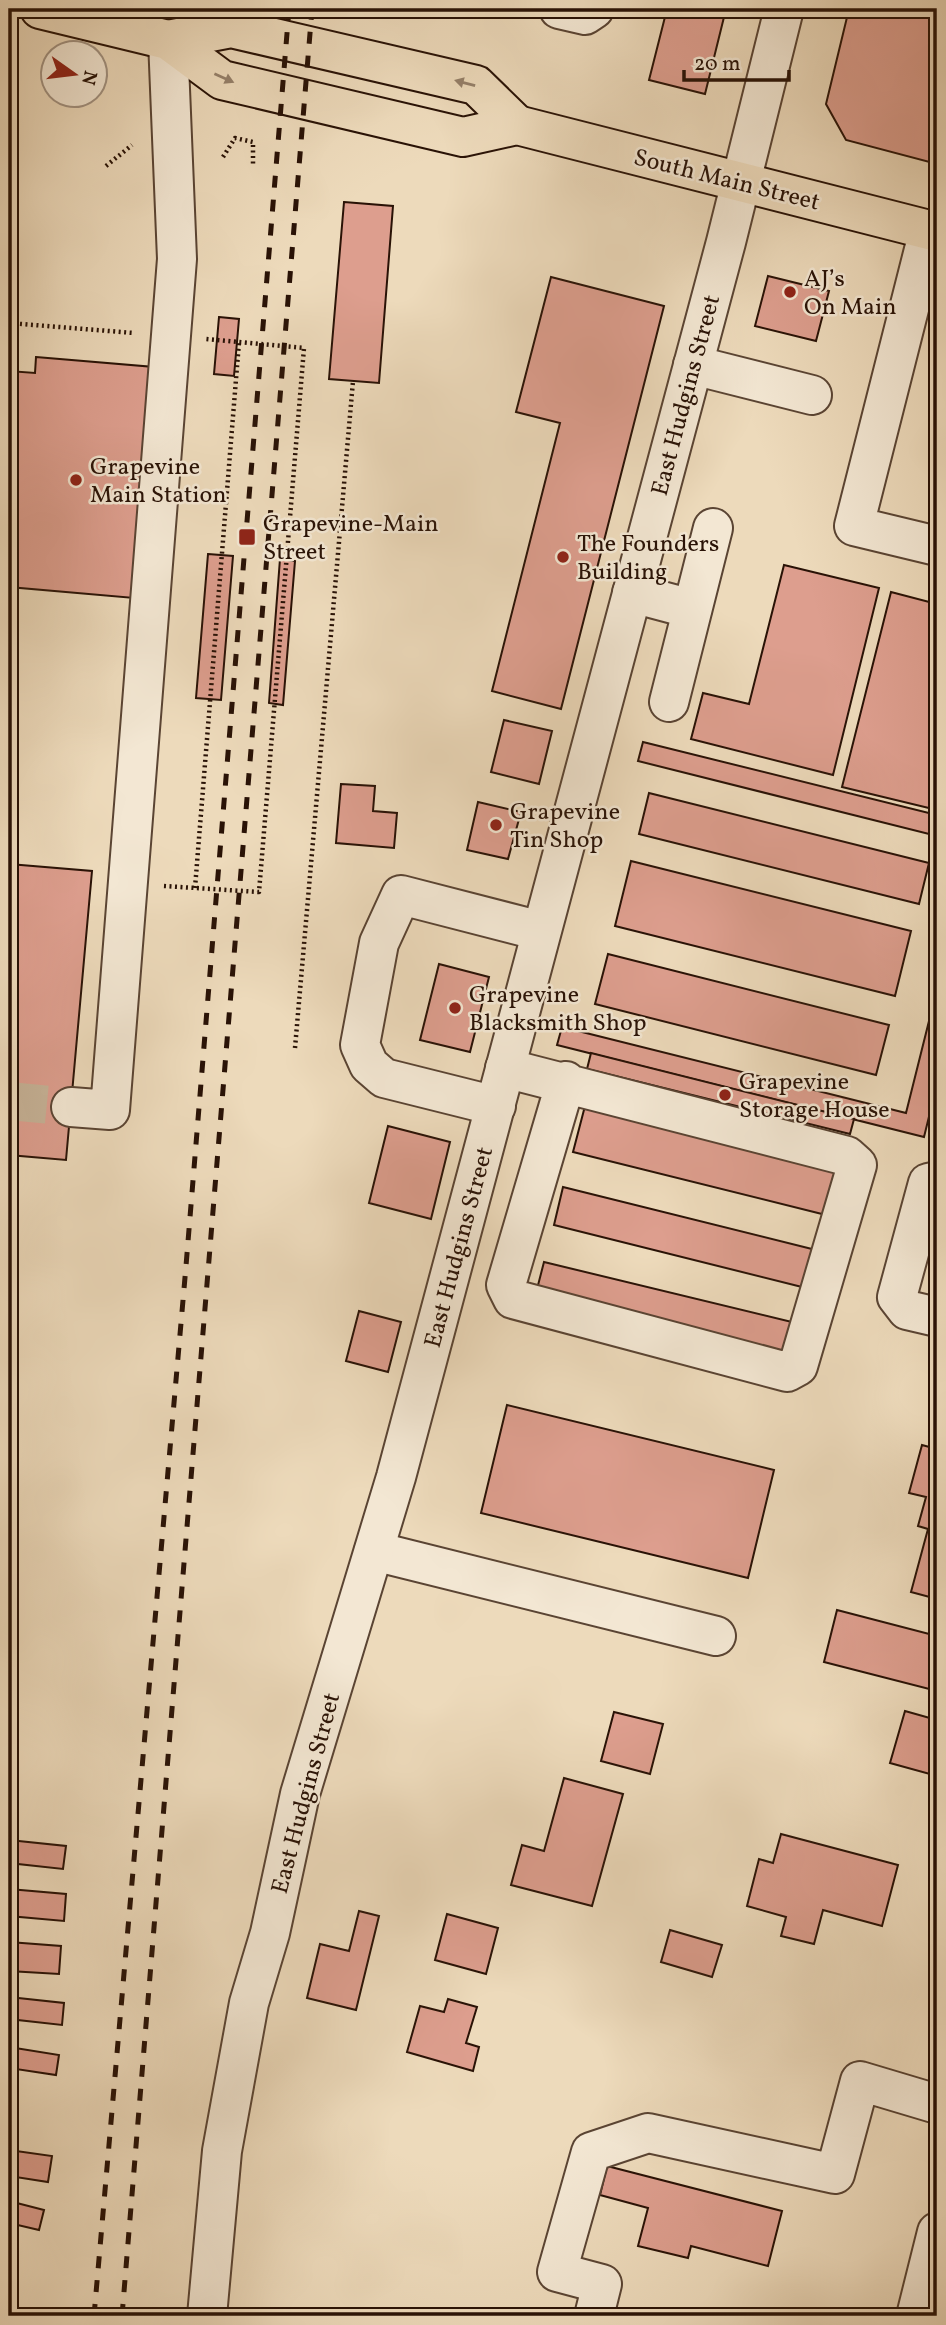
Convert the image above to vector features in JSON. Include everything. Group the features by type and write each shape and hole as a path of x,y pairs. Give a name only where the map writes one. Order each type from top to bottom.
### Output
{"main road":[{"name":"South Main Street","path":"40,9 168,40 222,80 463,137 517,125 933,231"},
{"name":"South Main Street","path":"168,40 230,28 476,85 517,125"}],"street":[{"path":"559,9 585,15 594,9"},
{"name":"East Hudgins Street","path":"207,2316 222,2151 249,2003 270,1933 300,1794 374,1551 496,1106 693,365 784,9"},
{"path":"71,1107 110,1110 177,259 168,40"},
{"path":"933,231 854,526 937,545"},
{"path":"693,365 812,395"},
{"path":"669,702 713,528"},
{"path":"632,593 692,609"},
{"path":"496,1106 384,1078 369,1065 360,1045 379,943 401,895 541,931"},
{"path":"505,1068 566,1082 846,1156 857,1165 798,1366 787,1373 513,1298 506,1285 566,1082"},
{"path":"937,1181 928,1183 897,1297 907,1310 937,1317"},
{"path":"374,1551 716,1636"},
{"path":"594,2316 602,2284 557,2272 591,2152 648,2133 835,2174 860,2081 937,2104"},
{"path":"916,2316 937,2232"}],"path":[{"path":"223,157 235,138 253,142 253,164"},
{"path":"106,166 132,145"},
{"path":"9,323 128,332"},
{"path":"156,885 259,892 304,348 199,338"},
{"path":"195,888 239,342"},
{"path":"295,1048 353,381"}],"building":[{"path":"667,9 726,9 705,94 649,80"},
{"path":"849,9 937,9 934,42 937,43 937,164 846,140 826,104"},
{"path":"344,202 393,206 379,383 329,379"},
{"path":"768,276 829,291 816,341 755,326"},
{"name":"The Founders Building","path":"551,277 664,306 561,709 492,691 560,423 516,412"},
{"path":"219,317 239,319 234,376 214,374"},
{"path":"937,351 937,374 932,372"},
{"name":"Grapevine Main Station","path":"36,357 154,367 134,598 9,587 9,371 35,373"},
{"path":"208,554 233,556 221,700 196,698"},
{"path":"280,559 295,561 283,705 269,703"},
{"path":"784,565 879,588 833,775 691,739 703,693 749,704"},
{"path":"891,592 937,604 937,810 842,787"},
{"path":"504,720 552,731 539,784 491,772"},
{"path":"643,742 937,815 937,836 638,761"},
{"path":"341,784 375,786 373,811 397,813 394,848 336,843"},
{"path":"649,793 929,863 919,904 639,834"},
{"name":"Grapevine Tin Shop","path":"478,802 521,812 508,859 467,850"},
{"path":"631,861 911,931 895,996 615,926"},
{"path":"9,864 92,871 66,1160 9,1155"},
{"path":"608,954 889,1025 876,1075 595,1004"},
{"name":"Grapevine Blacksmith Shop","path":"439,964 489,977 470,1052 420,1040"},
{"path":"937,989 937,1084 924,1137 557,1045 562,1027 906,1113"},
{"path":"591,1053 854,1119 850,1134 587,1069"},
{"path":"585,1106 838,1169 826,1215 573,1152"},
{"path":"388,1126 450,1142 431,1219 369,1203"},
{"path":"563,1187 816,1250 806,1288 554,1225"},
{"path":"544,1262 796,1323 789,1355 536,1293"},
{"path":"359,1311 401,1322 388,1372 346,1361"},
{"path":"507,1405 774,1470 748,1578 481,1513"},
{"path":"922,1445 937,1449 937,1599 911,1592 928,1529 918,1526 926,1497 909,1493"},
{"path":"837,1610 937,1636 937,1691 824,1662"},
{"path":"905,1711 937,1720 937,1776 890,1763"},
{"path":"614,1712 663,1724 650,1774 601,1761"},
{"path":"564,1778 623,1794 592,1906 511,1885 522,1845 544,1851"},
{"path":"781,1834 898,1865 882,1926 823,1910 814,1944 781,1936 786,1917 747,1906 759,1859 773,1863"},
{"path":"9,1840 66,1846 63,1869 9,1863"},
{"path":"9,1889 66,1894 64,1921 9,1916"},
{"path":"359,1911 379,1916 356,2010 307,1998 320,1944 349,1951"},
{"path":"447,1914 498,1928 486,1974 435,1960"},
{"path":"670,1930 722,1945 712,1977 661,1962"},
{"path":"9,1942 61,1946 59,1974 9,1971"},
{"path":"9,1997 64,2003 62,2025 9,2019"},
{"path":"448,1999 477,2007 466,2043 479,2047 473,2071 407,2052 420,2006 444,2012"},
{"path":"9,2047 59,2055 56,2075 9,2068"},
{"path":"9,2150 52,2156 48,2182 9,2176"},
{"path":"607,2166 782,2211 768,2266 691,2246 688,2258 638,2246 648,2208 600,2195"},
{"path":"9,2201 44,2210 39,2230 9,2223"}],"tunnel":[{"path":"9,1101 71,1107"}],"railway":[{"path":"94,2316 186,1266 289,9"},
{"path":"122,2316 312,9"}],"place":[{"name":"AJ’s On Main","path":"790,292"},
{"name":"Grapevine Main Station","path":"76,480"},
{"name":"Grapevine-Main Street","path":"247,537"},
{"name":"The Founders Building","path":"563,557"},
{"name":"Grapevine Tin Shop","path":"496,825"},
{"name":"Grapevine Blacksmith Shop","path":"455,1008"},
{"name":"Grapevine Storage House","path":"725,1095"}]}
